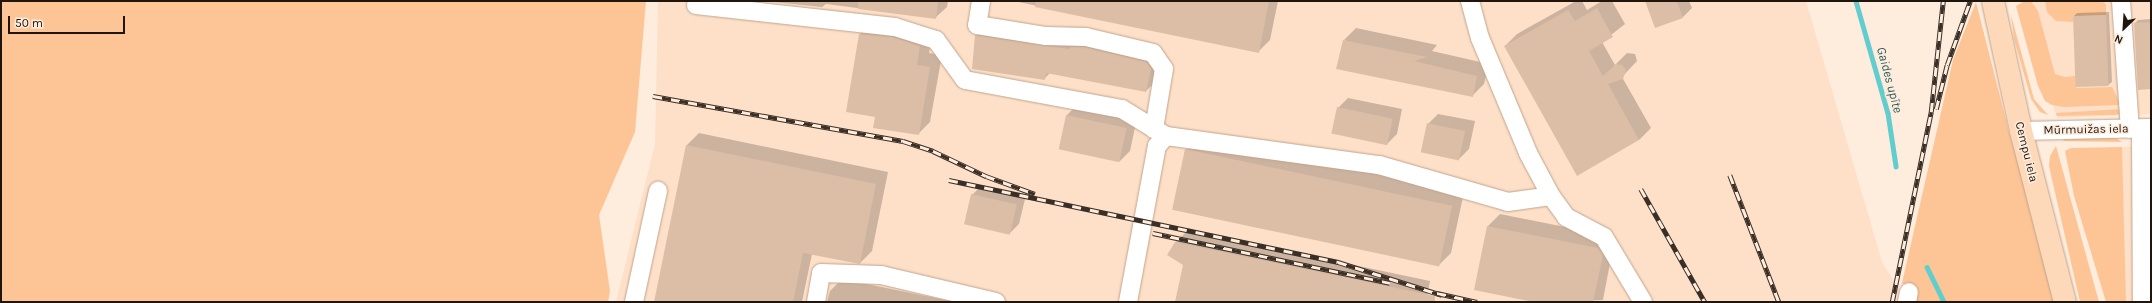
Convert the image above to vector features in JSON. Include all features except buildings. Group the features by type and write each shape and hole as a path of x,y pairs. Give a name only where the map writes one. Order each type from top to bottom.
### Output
{"main road":[{"name":"Cempu iela","path":"1993,1 2021,131 2065,302"}],"street":[{"path":"981,1 977,25 1046,36 1086,37 1153,53 1164,69 1160,132 1128,302"},
{"path":"1470,1 1480,38 1528,153 1552,196 1566,218 1604,237 1643,302"},
{"path":"2121,1 2141,129 2142,302"},
{"path":"696,5 895,27 936,40 965,80 1122,109 1160,132 1379,165 1429,182 1508,202 1552,196"},
{"name":"Mūrmuižas iela","path":"2021,131 2141,129"},
{"path":"634,302 658,190"},
{"path":"816,302 821,273 881,275 996,302"}],"shaded area":[{"path":"1,1 646,1 635,132 599,215 610,291 608,302 1,302"},
{"path":"658,1 1806,1 1882,262 1907,302 616,302 655,144"},
{"path":"2020,1 2151,1 2151,114 2057,118"},
{"path":"2025,1 2031,1 2038,11 2055,74 2065,77 2075,76 2076,88 2112,87 2121,105 2064,107 2052,105 2045,101 2038,86 2016,6"},
{"path":"2045,1 2101,1 2106,4 2106,15 2073,16 2073,22 2056,21 2047,12"},
{"path":"1976,2 2009,132 2057,302 1913,302 1915,294 1902,283 1953,60"},
{"path":"2011,15 2034,99 2048,115 2040,112 2031,99 2014,39"},
{"path":"2121,109 2120,114 2114,115 2057,116 2056,113"},
{"path":"2111,135 2122,142 2063,141 2065,138"},
{"path":"2056,146 2099,302 2080,302 2049,166 2050,156"},
{"path":"2122,147 2151,147 2151,302 2122,302"},
{"path":"2122,147 2126,302 2106,302 2074,196 2065,151 2071,148"}],"waterway":[{"name":"Gaides upīte","path":"1856,1 1888,113 1896,166"},
{"name":"Gaides upīte","path":"1927,267 1944,302"}],"railway":[{"path":"1892,302 1931,112 1943,1"},
{"path":"1936,109 1947,65 1970,1"},
{"path":"653,96 903,141 933,151 986,176 1035,194"},
{"path":"1730,175 1779,302"},
{"path":"949,180 1338,262 1442,295"},
{"path":"1641,189 1705,302"},
{"path":"1153,233 1390,283"},
{"path":"1437,293 1477,302"}]}
